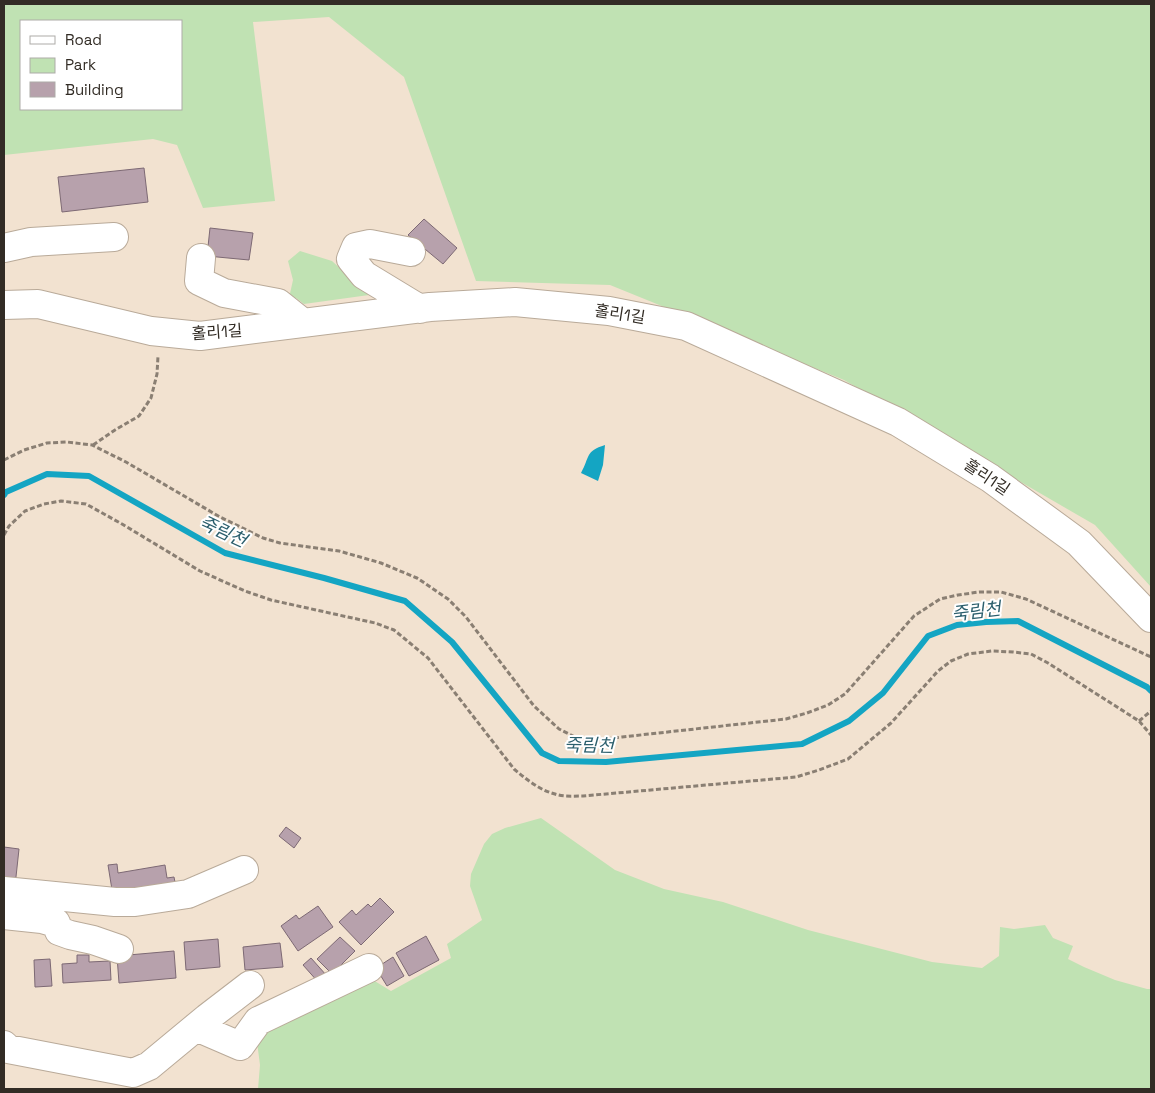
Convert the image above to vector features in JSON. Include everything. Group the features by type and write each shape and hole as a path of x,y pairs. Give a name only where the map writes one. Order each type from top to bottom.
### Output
{"street":[{"path":"4,248 31,242 114,237"},
{"path":"412,252 370,244 356,247 351,259 364,275 420,309"},
{"path":"201,258 199,281 224,293 278,303 303,323"},
{"name":"홀리1길","path":"4,305 38,304 151,331 200,336 420,309 515,302 608,311 686,326 898,422 990,478 1079,543 1151,618"},
{"path":"4,891 115,902 135,902 188,894 244,870"},
{"path":"4,915 42,919 56,923 59,930 70,935 93,940 119,949"},
{"path":"196,1026 240,1046 258,1021 370,968"},
{"path":"4,1045 8,1049 133,1073 149,1066 196,1026 250,985"}],"path":[{"path":"92,445 139,416 151,398 157,374 159,332"},
{"path":"4,460 24,450 47,443 67,442 92,445 126,462 220,517 263,538 280,544 339,551 381,563 417,578 448,599 466,617 534,706 559,729 577,738 597,740 786,720 807,713 828,705 845,694 914,616 940,599 979,592 1001,592 1026,599 1151,657"},
{"path":"4,535 9,526 25,511 34,507 62,501 86,504 200,571 245,591 271,600 375,623 394,630 428,658 514,769 542,790 556,795 583,796 796,777 819,770 848,759 891,723 938,670 950,660 968,654 992,651 1031,654 1140,721 1151,735"},
{"path":"1140,721 1151,711"}],"green space":[{"path":"4,4 1151,4 1151,587 1095,525 844,380 610,285 476,281 404,77 329,17 253,22 275,201 203,208 177,145 153,139 4,155"},
{"path":"300,251 332,261 369,295 304,304 296,298 289,298 293,280 288,261"},
{"path":"541,818 615,870 664,889 723,902 808,930 932,962 982,968 999,956 1000,927 1014,929 1045,925 1053,938 1073,946 1068,959 1115,980 1151,989 1151,1089 258,1089 260,1065 257,1042 268,1026 373,980 391,991 451,958 447,944 482,920 470,886 471,874 484,844 492,834 505,828"}],"water":[{"path":"605,445 603,465 598,481 581,473 591,452"}],"building":[{"path":"144,168 148,202 62,212 58,177"},
{"path":"424,219 457,248 443,264 408,235"},
{"path":"210,228 253,233 249,260 207,256"},
{"path":"286,827 301,838 294,848 279,836"},
{"path":"4,847 19,849 15,886 4,884"},
{"path":"117,864 118,873 165,865 167,878 174,877 177,892 113,896 108,865"},
{"path":"380,898 394,912 361,945 339,922 352,910 356,915 368,904 371,907"},
{"path":"318,906 333,927 298,951 281,926 296,915 299,919"},
{"path":"426,936 439,960 409,976 396,953"},
{"path":"340,937 355,951 332,974 317,959"},
{"path":"218,939 220,967 186,970 184,942"},
{"path":"280,943 283,967 245,970 243,947"},
{"path":"174,951 176,978 119,983 117,956"},
{"path":"77,955 89,955 89,962 110,961 111,980 63,983 62,964 77,963"},
{"path":"393,957 404,976 387,986 376,968"},
{"path":"311,958 327,976 319,983 303,965"},
{"path":"50,959 52,986 35,987 34,960"}],"waterway":[{"name":"죽림천","path":"4,495 6,492 47,474 89,476 225,553 405,601 452,642 542,753 559,761 606,762 802,744 849,721 883,693 928,636 957,625 1018,621 1147,687 1151,691"}]}
